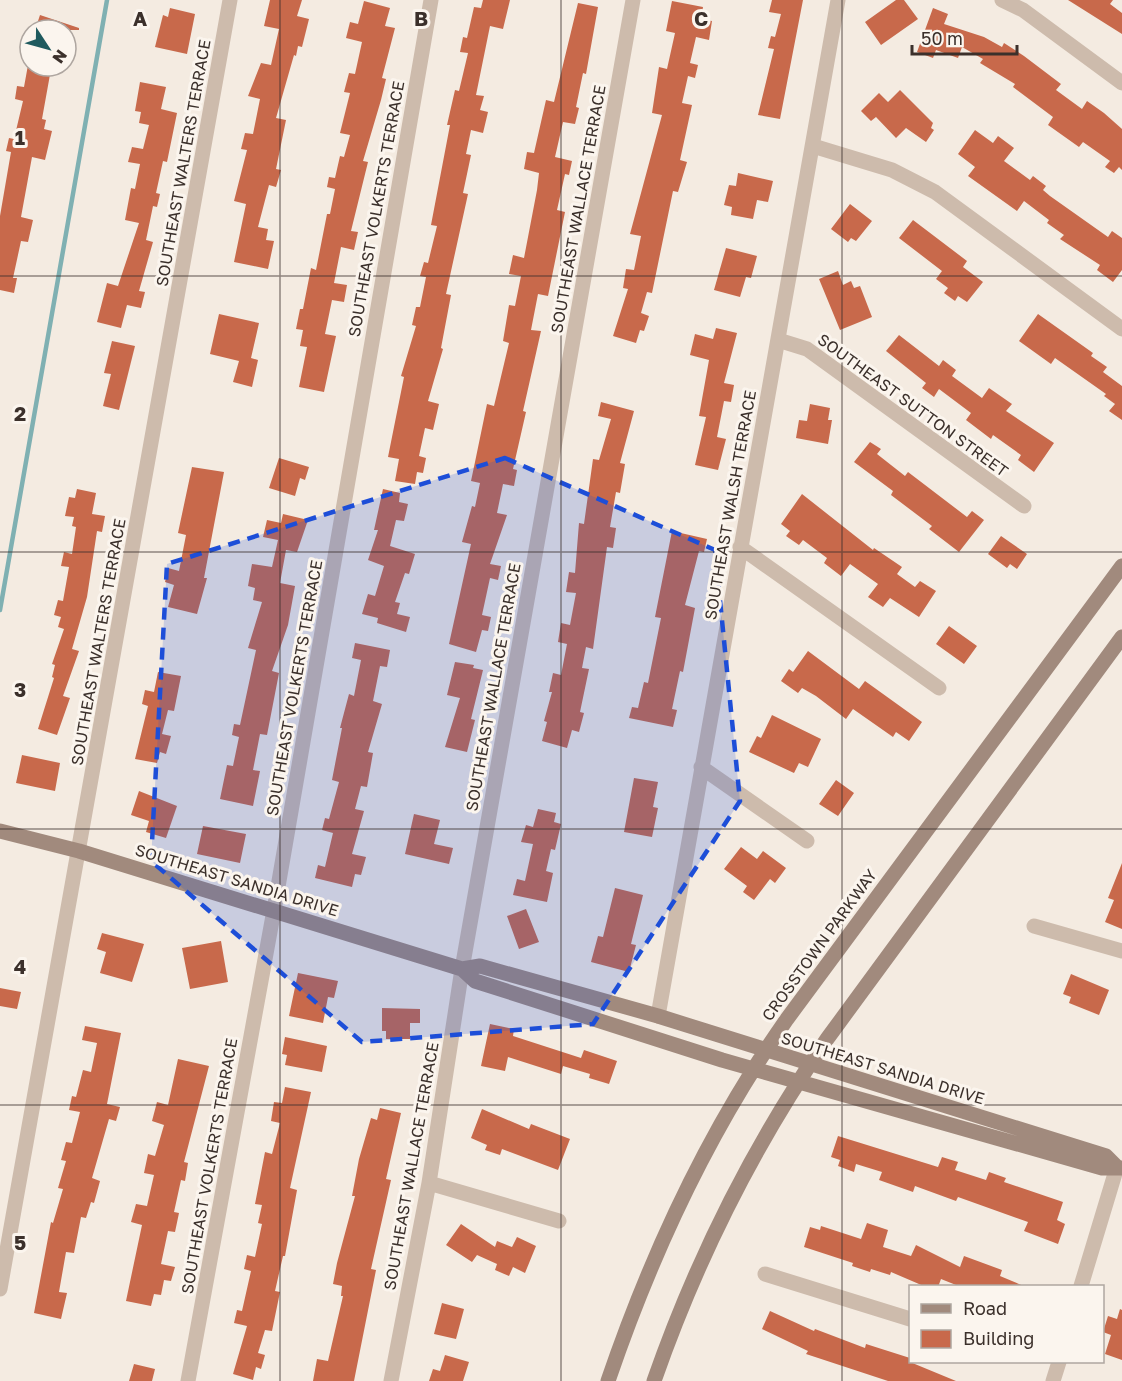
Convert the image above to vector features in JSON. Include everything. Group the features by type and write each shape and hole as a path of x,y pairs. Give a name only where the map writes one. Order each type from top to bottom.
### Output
{"street":[{"name":"SOUTHEAST WALTERS TERRACE","path":"0,1289 230,0"},
{"name":"SOUTHEAST VOLKERTS TERRACE","path":"188,1381 273,910 431,0"},
{"name":"SOUTHEAST WALLACE TERRACE","path":"391,1381 429,1183 462,969 633,0"},
{"name":"SOUTHEAST WALSH TERRACE","path":"658,1016 838,0"},
{"path":"1002,0 1023,10 1122,83"},
{"path":"813,146 892,170 935,192 1122,329"},
{"name":"SOUTHEAST SUTTON STREET","path":"778,340 807,349 1024,506"},
{"path":"740,547 939,688"},
{"name":"CROSSTOWN PARKWAY","path":"608,1381 638,1298 669,1224 710,1142 764,1050 1122,566"},
{"path":"654,1381 697,1269 731,1196 797,1081 1122,636"},
{"path":"701,767 807,841"},
{"name":"SOUTHEAST SANDIA DRIVE","path":"0,831 79,851 462,969 475,981 753,1069 847,1093 1102,1168 1120,1167"},
{"path":"1034,926 1122,951"},
{"name":"SOUTHEAST SANDIA DRIVE","path":"462,969 480,966 658,1016 1106,1156 1120,1167"},
{"path":"1082,1285 1120,1167"},
{"path":"429,1183 559,1221"},
{"path":"765,1275 909,1319"},
{"path":"1053,1381 1056,1363"}],"highlighted area":[{"path":"505,458 715,550 740,801 593,1024 362,1042 151,861 167,564"}],"building":[{"path":"270,0 302,0 297,16 309,19 302,47 298,46 296,56 294,55 276,118 286,120 276,169 281,170 276,187 269,185 258,227 268,229 266,240 274,241 268,269 234,262 246,204 234,201 247,150 241,149 245,133 253,134 260,99 248,96 261,63 271,65 279,29 264,26"},
{"path":"483,0 510,0 503,29 490,26 476,95 484,96 480,110 488,112 483,133 471,130 466,154 471,155 463,193 468,194 446,294 451,295 441,348 443,349 428,401 439,404 433,430 425,428 419,456 426,458 423,473 417,472 415,484 395,481 399,459 388,457 404,377 401,376 416,326 412,325 416,307 420,307 426,277 420,276 424,262 428,263 437,226 431,225 450,125 447,125 455,90 459,91 468,53 460,52 463,37 467,38 474,7 481,8"},
{"path":"772,0 803,0 780,119 758,115 774,49 768,48 771,36 775,37 781,14 769,12"},
{"path":"896,0 904,0 918,19 881,45 865,22"},
{"path":"1068,0 1113,0 1110,4 1122,13 1122,34"},
{"path":"364,1 390,8 385,26 395,28 382,78 386,79 381,100 363,161 368,162 351,231 358,232 354,250 341,247 334,283 347,285 344,302 332,300 325,334 336,336 324,392 299,387 307,347 300,346 303,330 296,329 300,309 303,309 311,268 316,270 327,214 330,214 335,189 327,187 329,177 335,178 340,156 344,157 350,135 340,133 350,93 344,92 349,73 355,74 362,42 346,38 350,22 358,24"},
{"path":"672,1 703,7 701,19 712,21 709,40 696,37 690,63 698,65 695,78 688,76 682,103 692,105 680,160 687,162 678,192 673,191 652,293 647,292 641,313 649,316 644,331 640,330 636,343 613,336 628,289 623,288 626,269 634,270 641,236 630,234 662,115 652,113 659,67 667,69 675,33 666,31"},
{"path":"578,3 598,7 586,74 583,73 576,107 579,108 575,124 563,122 555,157 572,161 569,175 565,174 557,210 565,212 548,296 538,294 531,330 541,331 523,411 526,412 513,469 517,470 514,486 503,484 497,513 507,515 490,564 501,566 498,580 490,578 482,615 491,617 488,631 482,630 476,652 449,644 471,544 462,542 472,506 475,507 480,483 471,481 487,404 494,406 509,343 503,341 509,305 515,306 521,276 509,274 513,255 524,258 537,190 539,173 524,169 527,152 534,153 546,100 554,102"},
{"path":"170,8 195,14 187,54 155,47 163,15 168,17"},
{"path":"933,8 948,14 944,24 984,37 1002,47 1004,43 1024,56 1061,84 1056,90 1082,109 1087,101 1104,113 1122,129 1122,170 1119,167 1114,173 1105,167 1110,161 1083,142 1079,147 1048,125 1053,117 1013,87 1015,84 980,63 983,59 962,47 958,58 936,50 933,58 917,52"},
{"path":"26,78 49,78 42,119 46,120 44,129 52,131 45,160 32,157 21,217 33,220 28,242 21,241 13,278 17,278 14,293 0,290 0,216 11,152 6,151 9,138 14,139 23,101 15,99 17,86 24,87"},
{"path":"140,82 166,87 161,109 177,113 167,162 163,161 156,193 160,194 157,207 153,206 146,240 153,242 139,291 145,292 141,308 127,305 121,328 97,322 107,283 118,286 139,223 125,220 131,188 135,189 140,164 128,162 132,147 143,149 149,125 139,123 141,112 135,111"},
{"path":"900,90 933,123 931,128 934,130 926,142 906,128 896,138 876,117 871,121 861,111 879,93 888,102"},
{"path":"975,130 993,143 998,136 1014,148 1004,161 1030,180 1033,176 1046,186 1043,190 1050,196 1108,237 1112,231 1122,238 1122,270 1113,282 1097,270 1100,265 1060,239 1064,235 1047,223 1049,220 1024,201 1017,211 968,176 975,167 958,154"},
{"path":"738,173 773,181 768,202 757,200 753,219 731,215 732,207 724,205 729,185 736,186"},
{"path":"850,204 872,221 856,241 851,238 848,242 831,229"},
{"path":"913,220 967,261 963,267 983,282 967,302 958,296 955,301 944,293 948,288 936,279 942,271 899,238"},
{"path":"726,248 757,256 751,278 746,277 740,297 714,290"},
{"path":"838,271 843,285 851,281 854,288 860,286 872,317 840,330 819,279"},
{"path":"219,314 259,323 251,358 258,360 252,387 233,382 239,361 210,354"},
{"path":"1038,314 1093,353 1091,356 1107,367 1103,372 1122,386 1122,420 1109,411 1115,404 1104,396 1106,394 1055,358 1051,364 1019,341"},
{"path":"716,328 737,333 724,383 734,385 731,402 724,401 717,437 726,439 718,470 695,465 706,417 699,416 709,360 690,355 695,334 713,339"},
{"path":"899,335 939,366 943,360 956,370 952,376 982,398 989,388 1012,404 1006,411 1054,443 1034,472 1018,460 1021,455 993,435 991,439 966,420 971,413 939,389 934,397 922,388 926,383 886,351"},
{"path":"112,341 135,346 119,410 103,406 111,374 104,373"},
{"path":"601,402 634,411 620,463 625,464 620,493 616,492 610,527 616,528 613,548 607,547 593,649 586,647 582,668 589,669 580,712 584,713 579,732 572,730 567,748 542,741 547,722 544,721 552,692 549,692 553,673 561,675 567,644 558,642 561,623 570,625 576,593 566,592 569,572 575,573 579,523 584,524 593,459 599,460 611,419 598,416"},
{"path":"810,404 830,408 828,420 832,420 828,444 796,438 799,420 807,421"},
{"path":"870,442 881,449 877,454 905,476 908,472 967,517 972,511 984,520 959,552 929,529 932,526 891,495 893,491 854,462"},
{"path":"279,458 309,467 305,480 300,478 295,496 269,488"},
{"path":"192,467 224,472 204,578 207,578 197,614 168,607 174,585 165,582 168,568 179,571 186,535 178,533"},
{"path":"77,489 96,493 92,514 105,516 102,532 97,531 87,597 72,649 79,651 63,696 70,698 57,735 38,729 54,678 52,677 55,665 52,664 64,629 58,627 61,617 54,615 58,600 63,601 69,567 61,566 64,552 72,554 76,527 72,526 74,517 65,516 69,497 75,498"},
{"path":"383,489 400,493 399,502 408,504 404,521 396,520 390,546 415,554 409,574 405,573 395,602 400,603 397,614 410,617 406,632 377,623 378,618 362,614 368,594 375,596 384,566 368,560 378,530 374,530"},
{"path":"802,494 873,550 874,548 902,567 897,574 915,587 920,581 936,591 919,617 890,598 883,607 868,597 878,584 850,564 841,576 824,563 827,558 803,540 799,545 786,536 790,531 781,524"},
{"path":"283,514 308,520 297,552 286,550 280,583 295,586 288,625 272,671 279,673 267,735 260,734 253,770 260,771 253,806 220,799 227,765 233,766 239,737 232,735 234,724 240,725 256,650 248,648 262,602 253,600 255,588 248,586 252,564 272,567 278,540 263,537 267,520 281,523"},
{"path":"672,531 707,539 704,552 699,551 685,605 695,608 683,672 680,671 672,709 677,710 673,727 629,718 632,707 638,708 644,682 648,683 661,618 655,617"},
{"path":"1001,536 1027,554 1017,569 1010,564 1007,568 988,554"},
{"path":"949,626 977,646 964,664 936,644"},
{"path":"355,643 390,650 387,667 380,666 373,701 382,704 368,752 373,753 367,787 361,786 355,809 364,811 352,854 366,857 361,875 355,874 352,887 315,878 318,865 325,867 333,833 322,830 325,818 329,819 339,782 332,780 342,728 340,728 349,694 354,696 361,660 352,658"},
{"path":"808,651 859,689 865,681 922,722 909,741 896,732 893,737 853,709 846,719 816,696 802,688 798,693 781,681 789,669 793,672"},
{"path":"455,662 474,665 473,668 483,670 471,719 475,720 467,752 445,747 460,698 447,695"},
{"path":"158,672 181,676 174,711 168,710 162,734 171,736 166,754 160,752 157,763 135,759 148,706 142,704 145,690 154,692"},
{"path":"772,715 821,739 808,767 799,763 794,773 749,752 757,736 761,738"},
{"path":"22,755 60,763 55,791 16,783"},
{"path":"634,778 658,782 653,807 658,808 652,837 624,832"},
{"path":"836,780 854,793 838,816 819,804"},
{"path":"139,791 177,806 166,838 146,832 149,821 131,815"},
{"path":"538,809 556,813 554,822 561,824 555,850 551,849 546,871 553,873 547,902 513,895 517,879 525,881 533,844 521,842 526,825 533,827"},
{"path":"414,814 440,820 434,844 453,848 449,864 405,854"},
{"path":"203,826 246,834 240,863 197,854"},
{"path":"741,847 757,859 763,851 786,868 775,883 770,879 754,900 743,892 747,886 724,869"},
{"path":"1122,863 1122,929 1105,922 1114,900 1108,898"},
{"path":"615,888 643,895 631,944 636,945 629,972 591,962 598,936 603,937"},
{"path":"526,909 539,942 519,949 507,916"},
{"path":"102,933 144,944 132,982 100,973 106,952 97,949"},
{"path":"221,941 228,982 190,989 182,948"},
{"path":"298,973 338,981 334,998 328,997 323,1023 289,1016"},
{"path":"1071,974 1109,990 1099,1015 1069,1003 1071,997 1063,994"},
{"path":"0,988 21,992 17,1009 0,1006"},
{"path":"382,1008 420,1009 420,1023 410,1023 410,1039 386,1039 386,1031 382,1031"},
{"path":"490,1024 514,1029 513,1036 581,1058 584,1050 617,1061 609,1084 589,1078 590,1074 563,1066 561,1074 508,1057 505,1071 481,1066"},
{"path":"85,1026 121,1033 107,1104 120,1107 116,1121 109,1119 92,1178 100,1181 94,1203 91,1202 86,1218 81,1217 74,1253 66,1252 59,1292 67,1293 61,1319 34,1313 51,1222 53,1223 63,1189 58,1188 66,1161 61,1160 66,1142 72,1143 80,1112 69,1110 72,1096 76,1097 83,1070 91,1072 97,1043 82,1040"},
{"path":"285,1037 327,1046 322,1072 285,1065 287,1055 282,1054"},
{"path":"178,1059 209,1066 184,1162 188,1163 185,1181 181,1180 174,1212 179,1213 175,1232 168,1231 161,1264 175,1267 171,1281 164,1280 161,1295 154,1294 151,1306 126,1301 142,1225 131,1222 136,1204 147,1206 154,1175 144,1173 148,1154 155,1156 164,1125 152,1121 157,1102 168,1105"},
{"path":"285,1087 311,1092 290,1188 297,1190 285,1256 283,1256 275,1291 280,1292 272,1331 265,1330 258,1353 265,1355 261,1369 256,1367 253,1380 233,1374 247,1326 234,1323 237,1310 242,1311 251,1271 244,1269 247,1255 255,1257 262,1224 258,1223 262,1205 255,1204 265,1152 272,1154 280,1123 271,1121 274,1102 282,1103"},
{"path":"380,1108 401,1113 386,1179 391,1180 371,1269 376,1270 354,1381 313,1381 317,1359 328,1361 343,1296 341,1296 342,1286 333,1284 337,1263 355,1196 352,1196 359,1159 371,1118 377,1120"},
{"path":"482,1109 529,1129 531,1124 570,1139 558,1170 502,1149 500,1155 485,1150 487,1145 471,1138"},
{"path":"838,1136 938,1167 942,1157 958,1162 955,1170 986,1180 989,1172 1006,1178 1004,1182 1063,1202 1057,1220 1065,1224 1058,1244 1024,1231 1028,1222 958,1197 956,1201 915,1186 913,1192 879,1180 882,1172 856,1164 854,1172 838,1166 840,1160 831,1157"},
{"path":"867,1223 888,1230 883,1247 911,1256 916,1245 960,1267 964,1256 1002,1270 1000,1276 1021,1285 956,1285 941,1279 939,1285 921,1285 891,1272 890,1275 871,1269 870,1272 852,1266 853,1263 804,1247 810,1227 820,1230 821,1226 861,1239"},
{"path":"461,1224 495,1247 497,1241 512,1247 517,1237 536,1246 525,1273 513,1267 509,1276 495,1270 497,1264 477,1255 472,1262 446,1245"},
{"path":"442,1303 464,1309 456,1339 434,1334"},
{"path":"1120,1309 1122,1310 1122,1360 1105,1354 1111,1335 1104,1332 1108,1316 1117,1319"},
{"path":"770,1311 814,1331 815,1329 865,1348 866,1344 909,1358 909,1363 956,1381 888,1381 806,1354 808,1351 762,1329"},
{"path":"445,1355 469,1362 463,1381 429,1381 433,1369 440,1371"},
{"path":"134,1364 155,1369 152,1381 129,1381"}],"waterway":[{"path":"0,610 107,0"}]}
